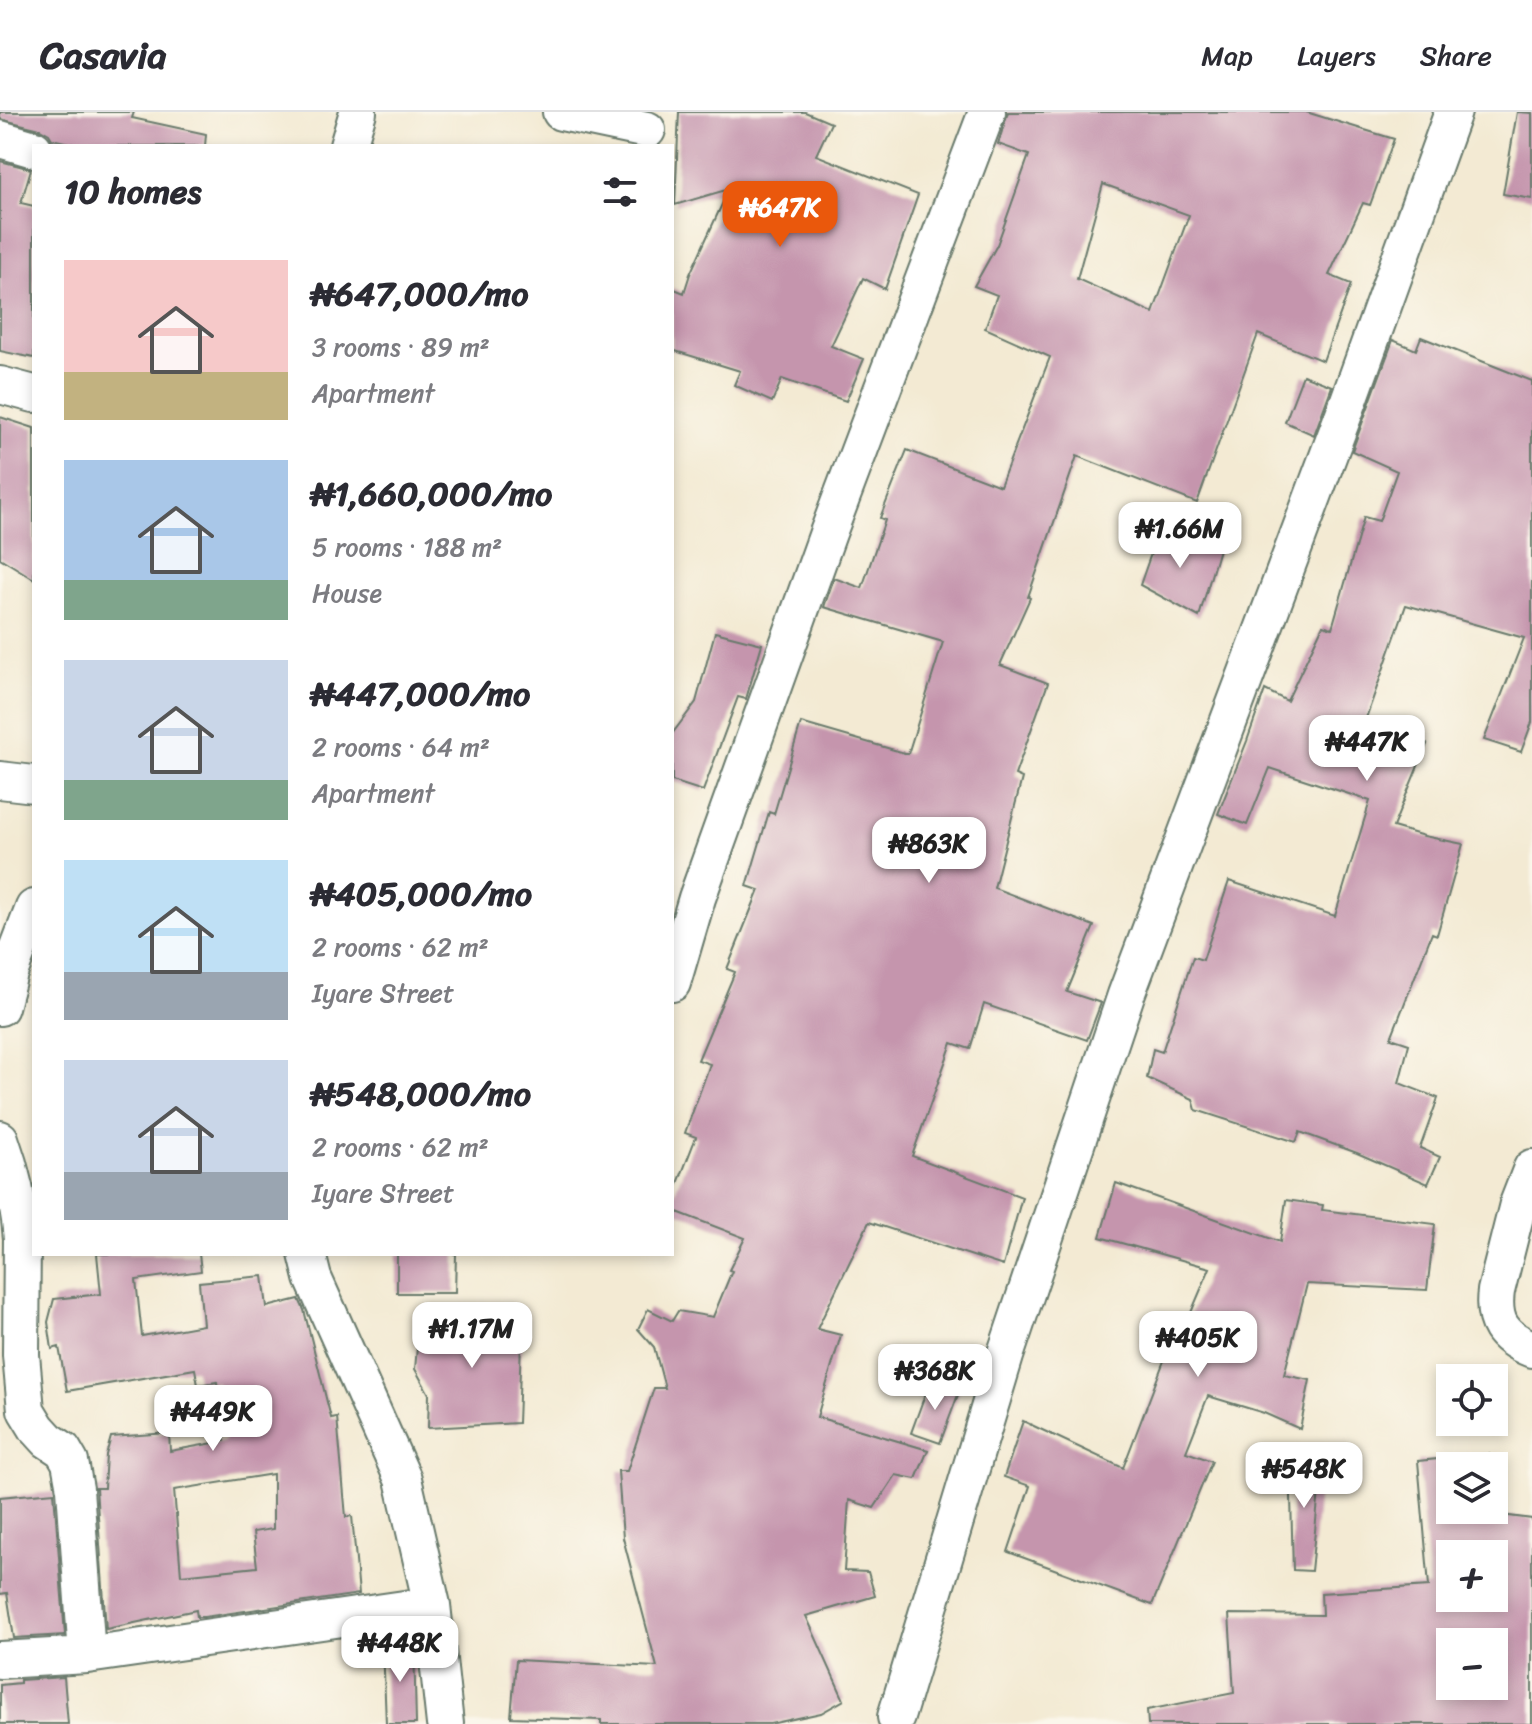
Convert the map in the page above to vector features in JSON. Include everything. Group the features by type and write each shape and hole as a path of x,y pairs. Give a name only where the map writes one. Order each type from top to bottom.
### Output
{"street":[{"path":"349,144 358,112"},
{"path":"561,112 647,130"},
{"path":"674,976 697,898 828,533 987,112"},
{"path":"896,1717 1005,1356 1126,995 1348,403 1453,112"},
{"path":"0,139 32,148"},
{"path":"0,385 32,393"},
{"path":"0,780 32,784"},
{"path":"0,1007 9,973 32,913"},
{"path":"0,1139 21,1219 21,1355 26,1410 37,1428 63,1450 70,1462 75,1489 87,1655"},
{"path":"1532,1168 1518,1204 1494,1305 1496,1320 1507,1336 1532,1349"},
{"path":"308,1256 313,1278 403,1479 432,1605 445,1724"},
{"path":"0,1660 87,1655 432,1605"}],"building":[{"path":"0,112 134,112 132,118 206,134 205,144 73,144 52,139 40,129 0,119"},
{"path":"679,112 805,112 831,123 816,155 918,195 885,289 863,278 831,346 864,359 846,401 782,379 772,402 734,385 740,371 674,351 674,289 684,293 729,189 675,205"},
{"path":"1008,112 1306,112 1394,139 1370,205 1363,203 1329,275 1351,284 1323,361 1258,334 1197,503 1077,456 1030,598 1000,665 1048,683 1015,775 1022,778 994,888 1094,926 1067,992 1101,1003 1087,1040 984,1004 970,1049 952,1043 912,1156 1022,1197 1003,1266 869,1222 817,1329 841,1335 817,1417 928,1450 916,1479 896,1475 874,1508 849,1500 844,1571 868,1572 875,1596 806,1616 844,1700 821,1713 770,1724 601,1724 601,1720 511,1717 516,1660 657,1667 623,1538 618,1471 627,1471 654,1388 665,1388 654,1347 638,1329 648,1309 672,1321 678,1311 713,1317 732,1271 729,1270 745,1238 674,1211 674,1194 696,1137 685,1133 710,1064 698,1060 735,972 727,969 759,890 747,886 769,812 774,814 801,723 908,754 943,642 824,607 834,578 862,588 885,520 880,518 907,450 1000,486 1050,357 985,328 997,295 974,286 997,245 1029,155 998,144","holes":["1103,184 1189,215 1153,313 1077,279"]},
{"path":"1517,112 1532,113 1532,199 1503,194"},
{"path":"0,161 31,169 21,203 32,206 32,358 0,351"},
{"path":"1421,337 1532,381 1532,722 1521,752 1484,740 1524,638 1406,605 1365,721 1427,744 1393,827 1463,844 1437,935 1432,933 1391,1038 1409,1044 1399,1083 1438,1098 1420,1148 1440,1157 1428,1184 1300,1132 1296,1142 1196,1110 1193,1099 1147,1078 1153,1049 1162,1052 1193,957 1203,960 1229,881 1335,916 1370,801 1270,768 1247,825 1218,814 1265,690 1287,701 1323,625 1332,628 1364,517 1379,521 1397,471 1352,451 1393,340 1416,350"},
{"path":"1303,375 1332,386 1314,435 1285,422"},
{"path":"0,417 32,427 32,578 0,558"},
{"path":"1160,528 1219,549 1199,617 1140,585"},
{"path":"715,632 762,644 746,699 738,697 703,791 674,782 674,731 696,702"},
{"path":"1116,1183 1280,1242 1286,1200 1323,1205 1322,1210 1435,1224 1427,1290 1307,1284 1284,1375 1310,1380 1300,1429 1264,1413 1208,1396 1186,1452 1212,1461 1152,1605 1008,1552 1030,1486 1004,1477 1023,1421 1123,1468 1167,1353 1173,1355 1210,1268 1100,1237"},
{"path":"97,1256 199,1256 201,1271 136,1280 142,1336 203,1325 199,1282 263,1276 267,1307 299,1299 331,1418 337,1417 346,1517 352,1516 359,1594 204,1617 197,1617 196,1610 106,1629 96,1488 104,1488 106,1455 111,1437 169,1433 170,1451 225,1441 217,1382 198,1385 195,1369 67,1391 59,1347 52,1349 48,1322 54,1299 101,1294","holes":["273,1474 273,1529 253,1532 257,1567 181,1575 174,1490"]},
{"path":"397,1256 456,1256 455,1293 397,1293"},
{"path":"432,1315 522,1315 518,1423 428,1428 429,1394 415,1369 417,1348 430,1342"},
{"path":"930,1381 959,1392 940,1443 911,1433"},
{"path":"1436,1459 1436,1524 1508,1524 1508,1516 1532,1519 1532,1724 1148,1724 1147,1710 1234,1693 1229,1614 1322,1615 1321,1593 1429,1586 1418,1461"},
{"path":"1290,1460 1322,1461 1311,1571 1293,1570"},
{"path":"54,1492 65,1635 14,1638 7,1593 0,1594 0,1497"},
{"path":"414,1644 416,1724 386,1724 383,1645"},
{"path":"64,1677 68,1724 0,1724 0,1685 20,1683 20,1680"}]}
